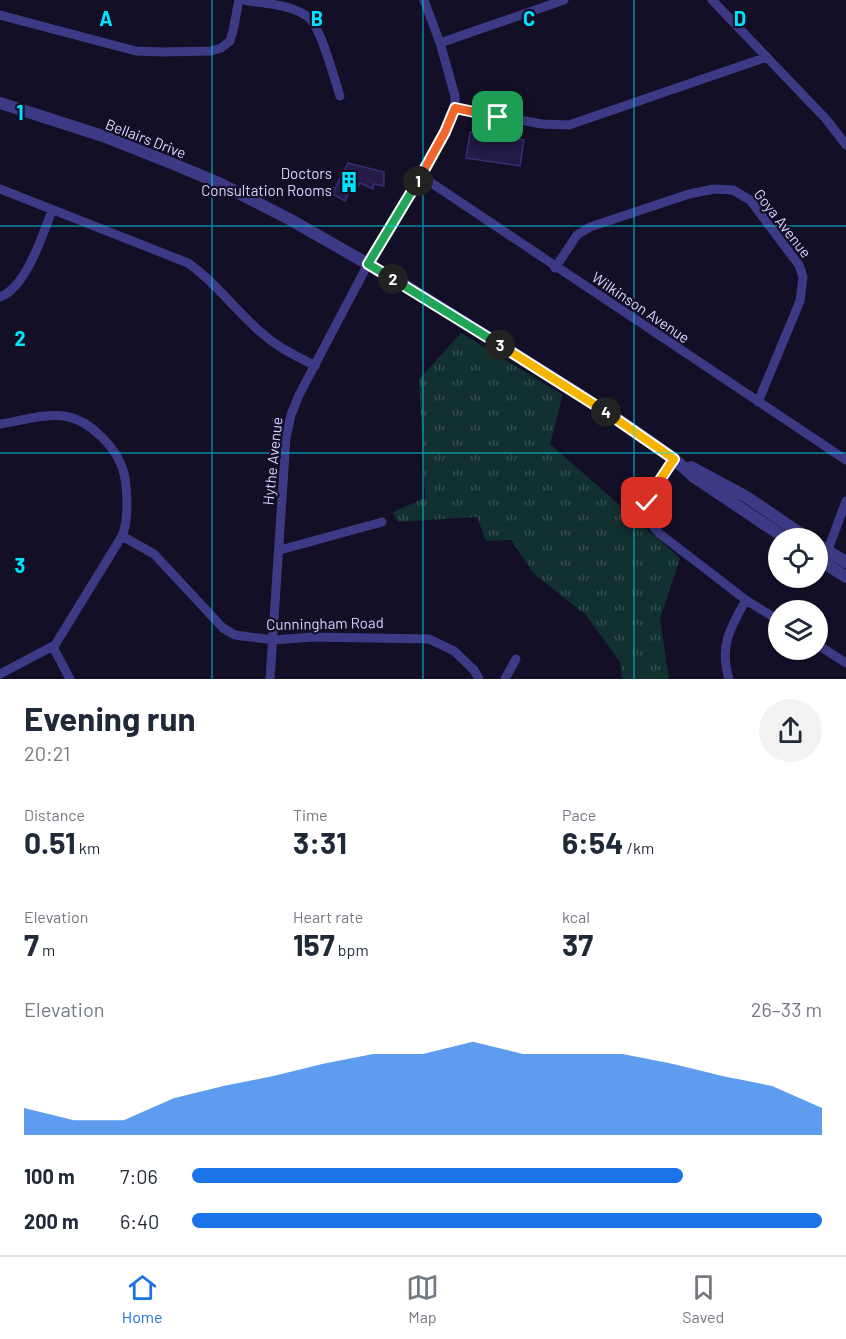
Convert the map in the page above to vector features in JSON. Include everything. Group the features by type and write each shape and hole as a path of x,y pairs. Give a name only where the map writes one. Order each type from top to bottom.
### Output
{"street":[{"path":"0,15 136,51 211,51 221,48 230,41 239,0"},
{"path":"244,0 289,8 310,18 318,31 340,96"},
{"path":"424,0 453,86 455,108 542,124 569,124 767,57"},
{"path":"440,43 564,0"},
{"path":"712,0 826,119 846,145"},
{"name":"Bellairs Drive","path":"0,103 103,136 219,183 291,220 368,264 571,389 674,459"},
{"name":"Hythe Avenue","path":"270,679 287,430 293,409 368,264 421,176 455,108"},
{"name":"Wilkinson Avenue","path":"421,176 846,460"},
{"path":"0,189 188,263 214,284 264,335 315,366"},
{"name":"Goya Avenue","path":"555,267 578,235 590,227 709,189 729,189 744,195 799,265 803,277 800,301 758,402"},
{"path":"0,297 8,293 28,266 52,210"},
{"path":"0,424 63,416 81,421 95,432 113,452 123,468 127,519 122,536 52,647 0,674"},
{"path":"674,459 694,477 770,528"},
{"path":"674,459 745,496 792,528"},
{"path":"674,459 648,500 647,509 651,524 660,534 746,600 768,614"},
{"path":"828,539 846,501"},
{"path":"280,550 382,522"},
{"name":"Cunningham Road","path":"122,536 154,554 223,628 235,635 274,640 312,637 429,639 454,651 474,670 479,679"},
{"path":"828,556 846,562"},
{"path":"828,560 846,577"},
{"path":"729,679 725,658 726,638 746,600"},
{"path":"52,647 70,679"},
{"path":"828,651 846,663"},
{"path":"505,679 516,659"}],"green space":[{"path":"461,333 563,395 550,444 680,558 660,619 669,679 622,679 620,662 586,615 534,574 511,540 486,541 477,517 398,522 393,512 425,498 419,379"}],"building":[{"path":"470,132 524,140 520,166 466,158"},
{"name":"Doctors Consultation Rooms","path":"348,163 384,172 384,186 374,184 373,189 360,183 358,187 353,184 345,201 332,194"}],"place":[{"name":"Doctors Consultation Rooms","path":"349,182"}],"route":[{"path":"498,117 455,108 421,176 368,264 571,389 674,459 647,503"}]}
